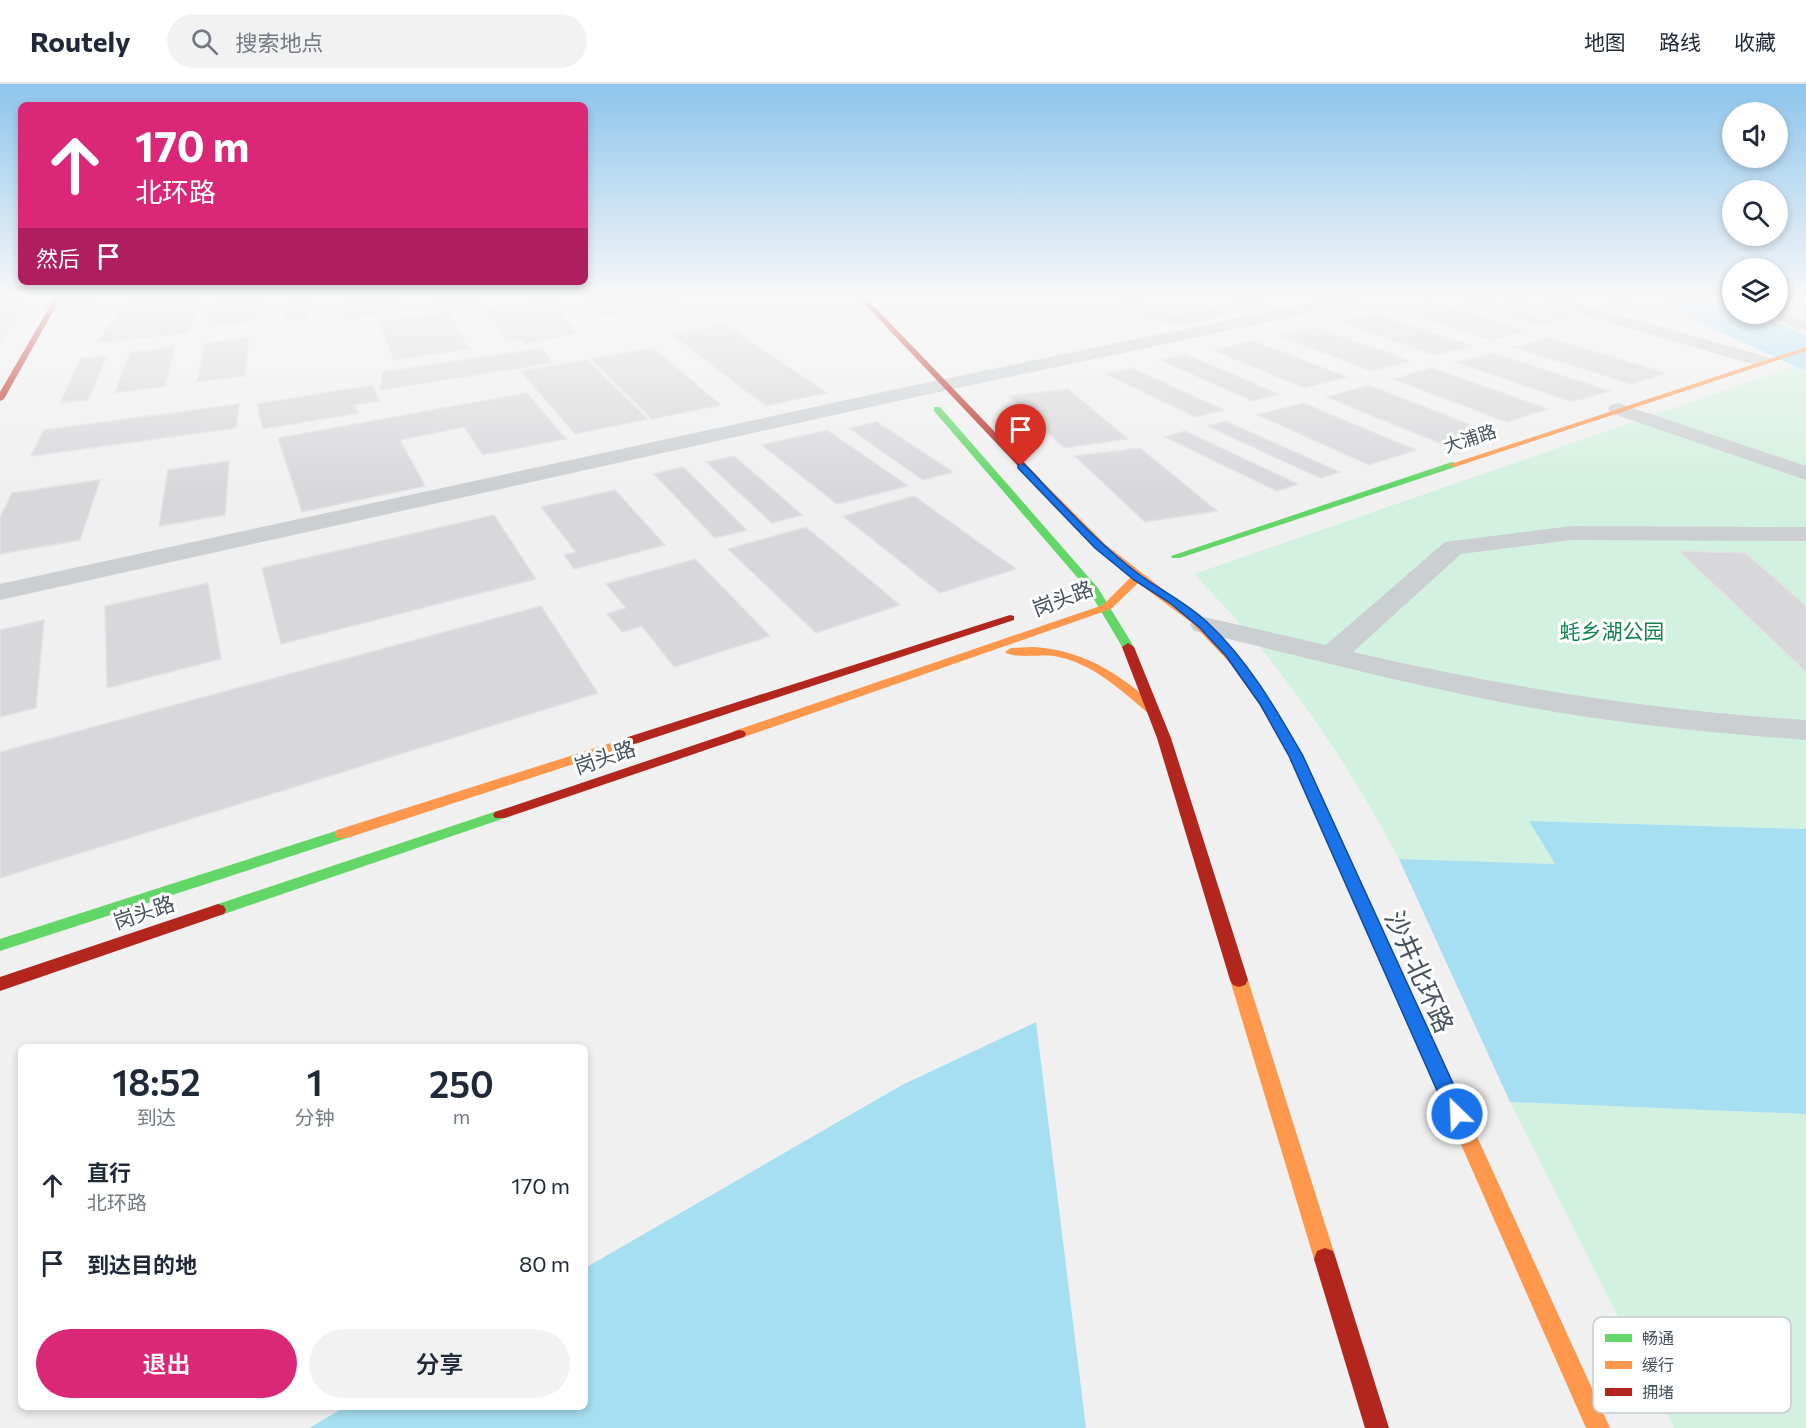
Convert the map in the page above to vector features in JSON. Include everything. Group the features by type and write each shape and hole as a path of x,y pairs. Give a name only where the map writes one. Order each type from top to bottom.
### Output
{"street":[{"path":"0,399 21,362"},
{"name":"沙井北环路","path":"923,362 1099,546 1137,578 1174,600 1204,625 1230,653 1266,703 1296,756 1598,1428"},
{"path":"0,592 913,382 945,385 1055,362"},
{"name":"大浦路","path":"1176,556 1761,362"},
{"path":"913,382 1035,519 1088,592 1107,607 1132,656 1153,710 1377,1428"},
{"path":"1618,409 1806,473"},
{"path":"1332,655 1454,547 1571,532 1806,534"},
{"name":"岗头路","path":"1088,592 1137,578"},
{"name":"岗头路","path":"0,984 953,662 1107,607 1137,578"},
{"name":"岗头路","path":"0,945 1026,613"},
{"path":"1204,625 1460,685 1598,709 1680,720 1806,730"},
{"path":"953,662 1023,650 1052,650 1082,657 1107,672 1153,710"}],"green space":[{"name":"蚝乡湖公园","path":"1795,366 1806,371 1806,829 1530,821 1555,864 1399,859 1355,781 1307,709 1254,640 1194,574"},
{"path":"1510,1102 1806,1114 1806,1428 1674,1428 1666,1413 1791,1413 1791,1317 1618,1317"}],"water":[{"path":"1786,362 1806,362 1806,371"},
{"path":"1529,821 1806,829 1806,1114 1510,1102 1399,859 1555,864"},
{"path":"1036,1022 1086,1428 309,1428 340,1410 588,1410 588,1266 902,1085"}],"building":[{"path":"80,362 105,362 88,400 60,403"},
{"path":"126,362 171,362 165,386 115,393"},
{"path":"201,362 247,362 245,376 197,382"},
{"path":"451,362 552,363 380,390 383,372"},
{"path":"589,362 648,419 575,434 521,371"},
{"path":"594,362 669,362 721,405 652,419"},
{"path":"708,362 781,362 827,393 766,406"},
{"path":"1164,362 1203,362 1279,394 1253,401"},
{"path":"1241,362 1308,362 1347,377 1305,388"},
{"path":"1347,362 1408,362 1371,371"},
{"path":"1456,362 1520,362 1610,391 1572,402"},
{"path":"1561,362 1628,362 1666,373 1631,384"},
{"path":"1132,368 1224,410 1196,417 1106,374"},
{"path":"1432,368 1548,409 1507,422 1393,379"},
{"path":"372,385 380,401 354,405 358,413 263,429 257,404"},
{"path":"1369,385 1483,430 1439,443 1326,397"},
{"path":"1068,389 1128,439 1064,448 1009,396"},
{"path":"527,393 566,439 483,455 464,427 400,440 425,486 302,512 278,438"},
{"path":"1303,403 1416,450 1369,465 1258,415"},
{"path":"239,404 236,428 31,456 44,430"},
{"path":"1225,421 1340,472 1320,478 1207,426"},
{"path":"877,422 953,472 923,480 849,428"},
{"path":"827,430 908,486 837,504 762,445"},
{"path":"1185,431 1298,484 1277,491 1165,437"},
{"path":"1140,448 1217,511 1145,522 1075,456"},
{"path":"734,456 802,515 772,523 706,462"},
{"path":"229,461 225,515 159,526 168,470"},
{"path":"683,467 747,530 715,538 654,474"},
{"path":"100,480 80,540 0,554 0,518 12,493"},
{"path":"615,490 665,545 574,569 564,555 576,552 541,507"},
{"path":"914,496 1016,569 940,593 843,516"},
{"path":"494,515 536,579 281,644 262,568"},
{"path":"806,527 900,605 816,633 728,549"},
{"path":"1679,551 1746,553 1806,606 1806,672"},
{"path":"695,559 770,636 674,667 642,626 622,632 607,614 626,608 606,584"},
{"path":"208,583 221,659 107,688 105,606"},
{"path":"541,606 598,693 0,878 0,752"},
{"path":"44,620 36,708 0,717 0,630"}],"traffic: fast":[{"path":"937,409 1094,590 1128,647"},
{"path":"1176,556 1452,465"},
{"path":"218,910 500,815"},
{"path":"0,945 342,834"}],"traffic: slow":[{"path":"1452,465 1767,362"},
{"path":"1037,481 1102,548 1209,632 1234,660"},
{"path":"739,734 1107,607 1137,578"},
{"path":"1011,652 1055,652 1089,663 1120,683 1153,710"},
{"path":"342,834 633,740"},
{"path":"1239,980 1325,1259"},
{"path":"1427,1047 1598,1428"}],"traffic: jam":[{"path":"0,399 21,362"},
{"path":"923,362 1037,481"},
{"path":"633,740 1010,618"},
{"path":"1128,647 1164,738 1239,980"},
{"path":"1234,660 1266,704 1296,756 1427,1047"},
{"path":"500,815 739,734"},
{"path":"0,984 218,910"},
{"path":"1325,1259 1377,1428"}],"route":[{"path":"1021,466 1099,546 1137,578 1174,600 1204,625 1230,653 1266,703 1296,756 1457,1114"}]}
